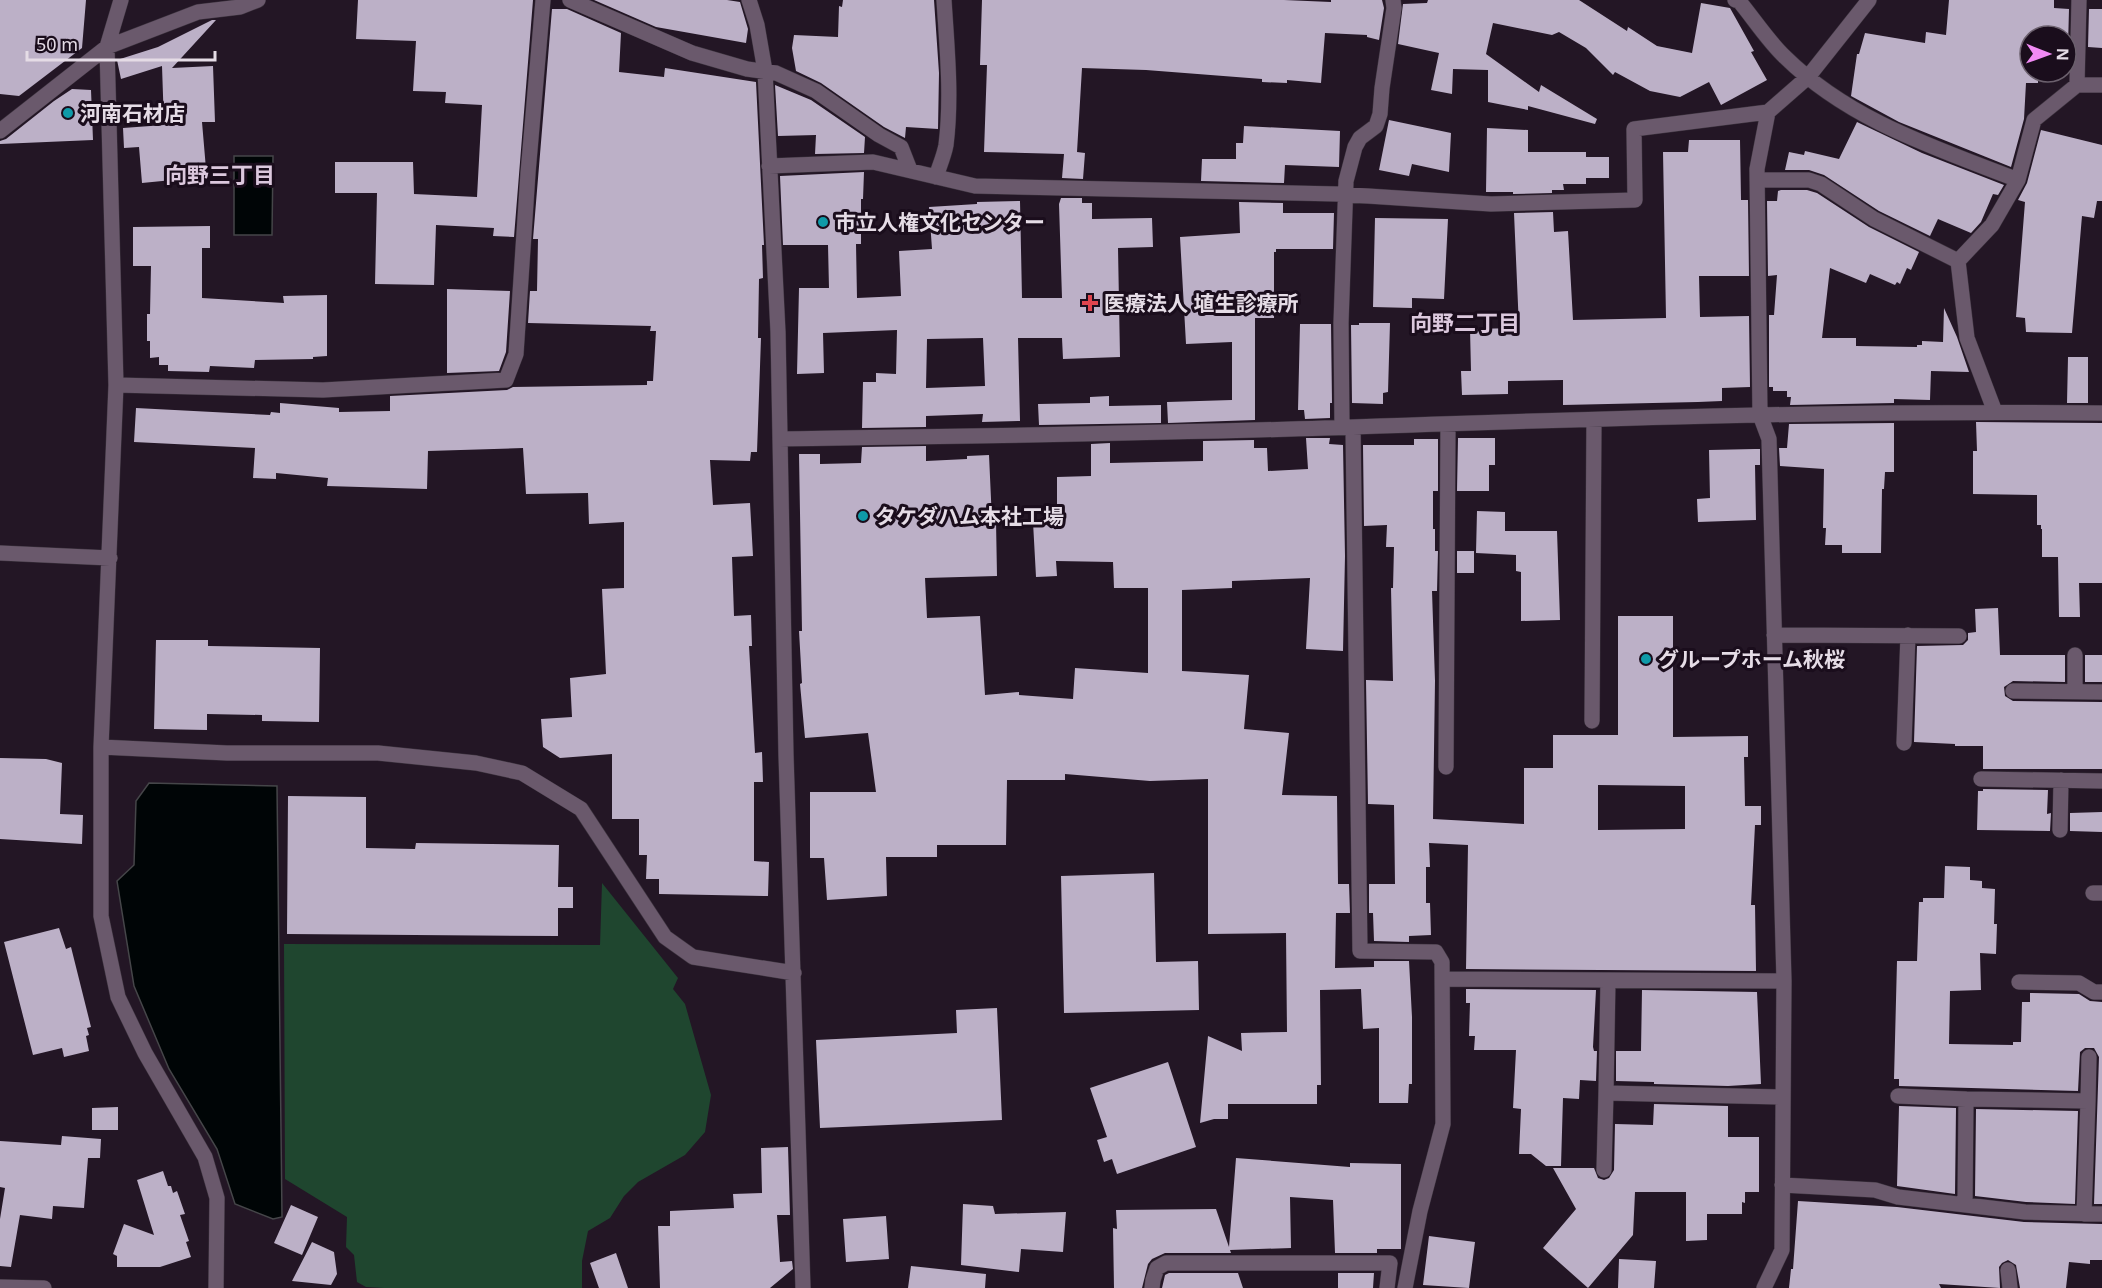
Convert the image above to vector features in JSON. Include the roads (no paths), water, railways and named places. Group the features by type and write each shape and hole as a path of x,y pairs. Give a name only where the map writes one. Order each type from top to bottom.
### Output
{"street":[{"path":"120,0 107,47 116,385 101,747 101,916 118,997 145,1053 205,1157 217,1198 216,1288"},
{"path":"0,131 107,47 198,12 240,7 258,0"},
{"path":"116,385 323,390 506,380 516,354 543,0"},
{"path":"570,0 692,53 747,69 776,73 826,96 879,135 901,147 910,170"},
{"path":"749,0 757,25 765,72 778,332 786,743 803,1288"},
{"path":"936,177 946,148 948,70 944,0"},
{"path":"1393,0 1394,8 1380,114 1376,126 1360,138 1355,147 1346,182 1341,323 1348,427 1360,951 1436,952 1442,962 1443,1124 1420,1211 1405,1288"},
{"path":"1735,0 1739,1 1784,56 1841,102 1893,131 2018,180"},
{"path":"769,166 873,162 975,186 1346,195 1491,204 1635,200 1634,129 1768,112 1808,77 1869,0"},
{"path":"2077,85 2079,0"},
{"path":"1958,261 1992,225 2018,180 2034,120 2077,85 2102,86"},
{"path":"1764,1288 1782,1251 1784,981 1769,439 1760,415 1757,180 1768,112"},
{"path":"1757,180 1809,180 1821,184 1874,219 1958,261"},
{"path":"1958,261 1967,338 1995,412"},
{"path":"780,439 1348,427 1760,415 2102,413"},
{"path":"1592,721 1594,420"},
{"path":"1446,767 1448,424"},
{"path":"0,553 110,558"},
{"path":"1774,635 1959,636"},
{"path":"1904,743 1908,635"},
{"path":"2074,692 2075,656"},
{"path":"2013,691 2102,692"},
{"path":"101,747 227,753 378,753 476,763 522,773 581,809 665,937 693,957 794,973"},
{"path":"1981,779 2102,781"},
{"path":"2060,830 2061,780"},
{"path":"1442,979 1784,981"},
{"path":"1604,1170 1608,980"},
{"path":"2019,982 2079,983 2094,992 2102,992"},
{"path":"2084,1214 2089,1057"},
{"path":"1606,1093 1782,1097"},
{"path":"1898,1096 2088,1101"},
{"path":"1965,1205 1966,1099"},
{"path":"1782,1185 1875,1190 1898,1197 2025,1212 2102,1214"},
{"path":"1152,1288 1157,1268 1166,1263 1390,1263 1388,1288"},
{"path":"2008,1270 2010,1288"},
{"path":"0,1287 44,1288"}],"place":[{"name":"河南石材店","path":"68,113"},
{"name":"市立人権文化センター","path":"823,222"},
{"name":"医療法人 埴生診療所","path":"1090,303"},
{"name":"タケダハム本社工場","path":"863,516"},
{"name":"グループホーム秋桜","path":"1646,659"}],"district":[{"name":"向野三丁目","path":"220,174"},
{"name":"向野二丁目","path":"1465,322"}]}
